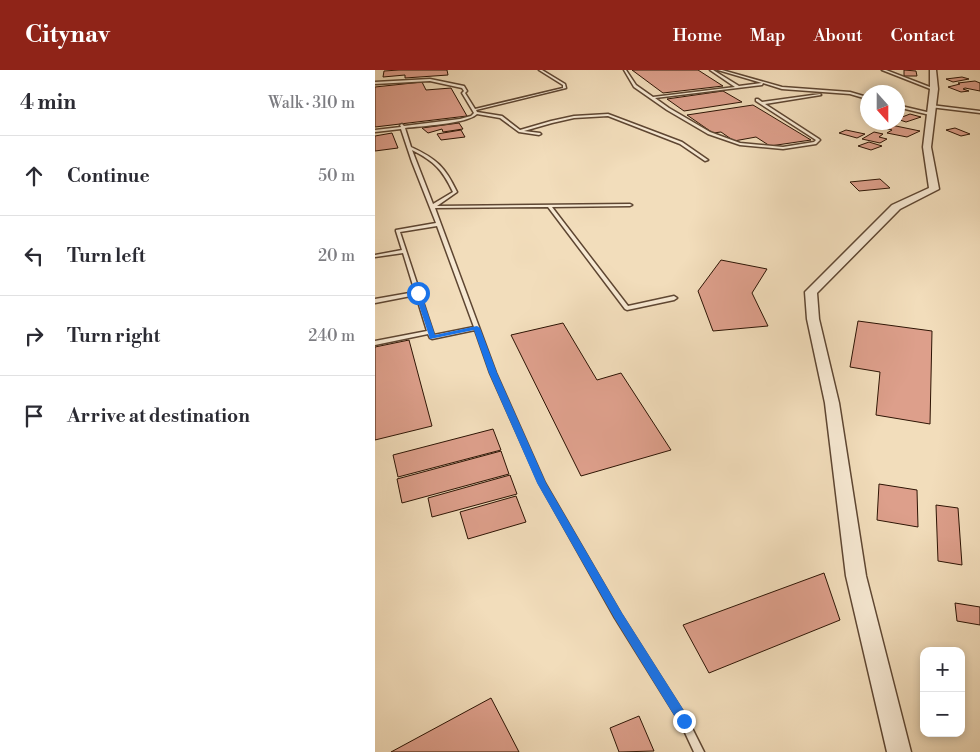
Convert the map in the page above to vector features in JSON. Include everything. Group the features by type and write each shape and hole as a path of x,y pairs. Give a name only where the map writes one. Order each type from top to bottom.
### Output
{"street":[{"path":"899,752 855,576 833,403 813,318 811,292 896,207 934,189 927,147 934,89 933,70"}],"lane":[{"path":"375,131 461,120 472,117 475,111 565,88 558,80 540,70"},
{"path":"625,70 635,86 651,98 696,126 740,144 783,148 815,143 818,140 757,100"},
{"path":"711,70 738,87"},
{"path":"719,70 798,90 835,92 860,96"},
{"path":"883,70 934,89"},
{"path":"375,83 431,80 463,87 466,91 463,93 475,111 501,117 520,131 539,134"},
{"path":"651,98 765,83"},
{"path":"762,103 835,92"},
{"path":"905,107 980,112"},
{"path":"520,131 550,121 595,114 607,115 681,143 706,160"},
{"path":"403,126 493,373 542,483 618,616 684,721 699,752"},
{"path":"410,148 435,160 446,172 455,192 432,206"},
{"path":"432,206 630,205"},
{"path":"549,206 627,308 674,298"},
{"path":"439,224 398,231 432,337 477,328"},
{"path":"375,256 404,251"},
{"path":"375,301 418,293"},
{"path":"375,343 431,332"}],"building":[{"path":"447,70 448,75 405,78 405,75 383,77 384,71"},
{"path":"632,70 698,70 723,86 663,93"},
{"path":"904,70 916,71 917,76 904,76"},
{"path":"962,77 969,79 953,82 946,79"},
{"path":"975,81 980,83 980,91 965,88 963,89 969,91 961,92 948,87 960,84 958,83"},
{"path":"422,82 426,90 451,88 467,116 375,127 375,87"},
{"path":"723,91 742,102 684,111 667,99"},
{"path":"753,105 811,140 770,146 756,137 734,141 721,132 713,133 687,115"},
{"path":"910,114 921,117 906,122 905,116"},
{"path":"459,123 463,129 443,132 442,129 428,133 422,128"},
{"path":"905,128 920,131 907,137 887,133 892,130 905,130"},
{"path":"955,128 970,134 961,136 946,130"},
{"path":"461,130 465,137 441,140 437,134"},
{"path":"846,130 865,134 857,138 839,133"},
{"path":"874,132 883,134 879,137 887,139 880,143 862,139"},
{"path":"392,133 398,148 375,151 375,136"},
{"path":"869,142 882,146 871,150 858,146"},
{"path":"880,179 890,188 859,191 850,182"},
{"path":"721,260 767,269 752,293 768,326 713,331 698,291"},
{"path":"858,321 932,331 930,424 876,415 880,372 850,367"},
{"path":"563,323 597,380 621,373 671,450 581,476 511,335"},
{"path":"409,340 432,426 375,440 375,347"},
{"path":"493,429 501,450 398,477 393,455"},
{"path":"501,451 509,474 402,503 397,479"},
{"path":"510,475 517,494 432,517 428,498"},
{"path":"879,484 917,490 918,527 877,520"},
{"path":"516,496 526,522 468,539 460,512"},
{"path":"936,505 958,508 962,565 938,561"},
{"path":"824,573 840,620 709,673 683,625"},
{"path":"955,603 980,607 980,625 957,621"},
{"path":"491,698 519,752 391,752"},
{"path":"639,716 654,751 619,752 610,728"}],"route":[{"path":"418,293 432,337 477,328 493,373 542,483 618,616 684,721"}]}
